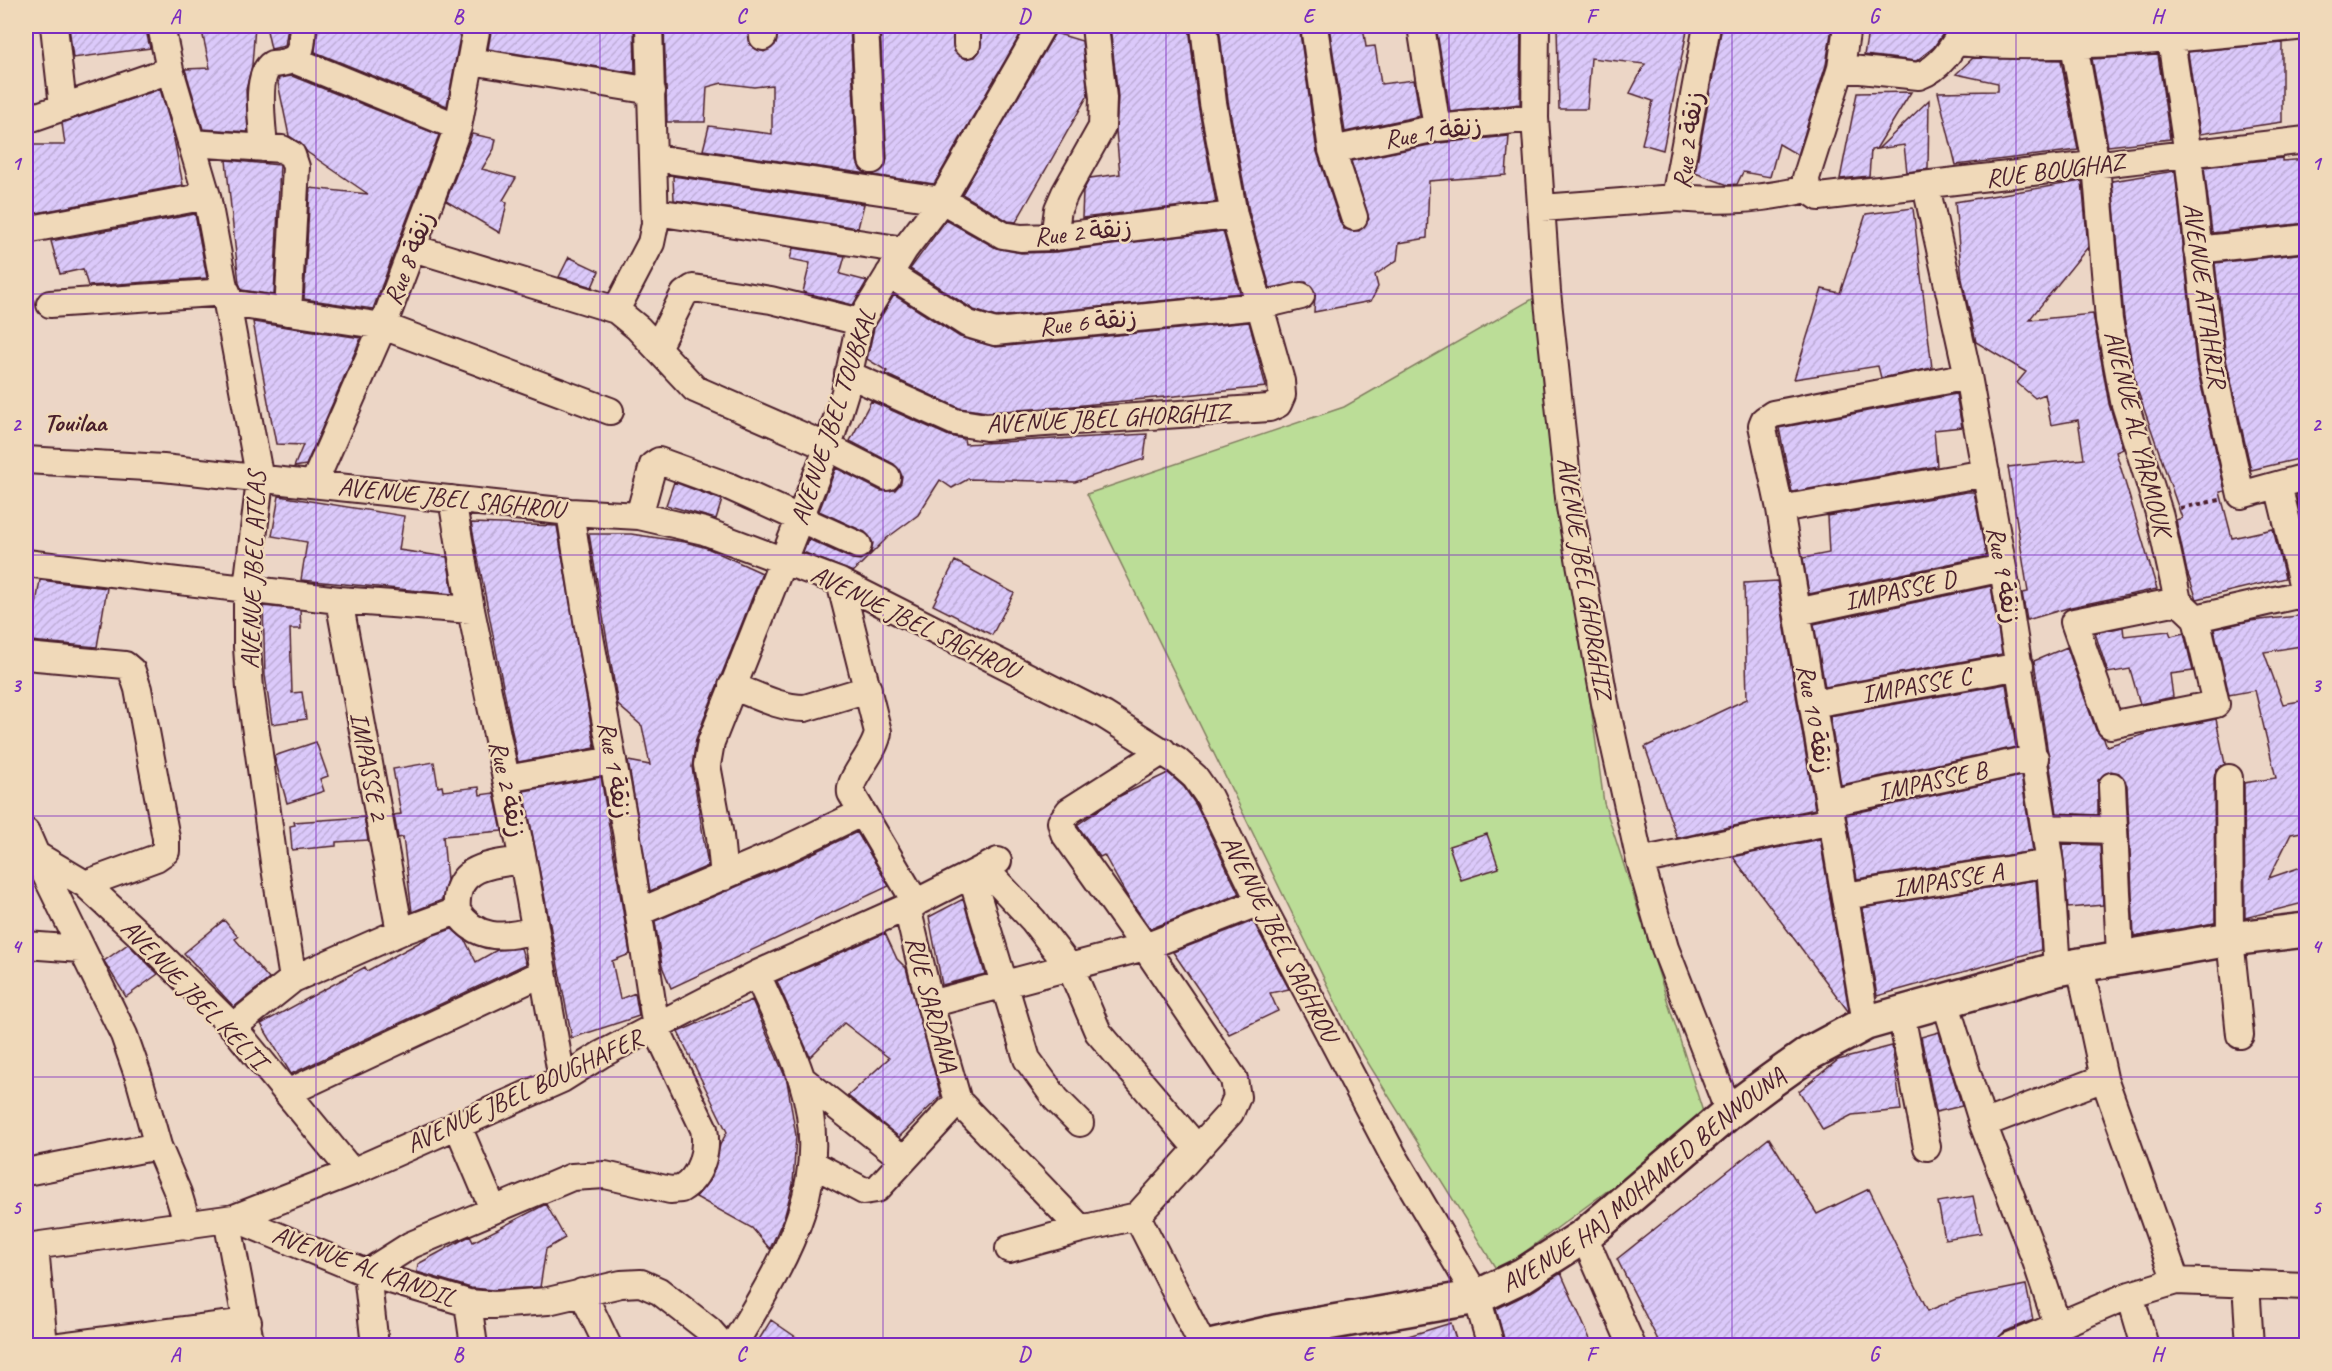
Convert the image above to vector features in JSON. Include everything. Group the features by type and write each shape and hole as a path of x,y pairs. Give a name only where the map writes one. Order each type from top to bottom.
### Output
{"street":[{"path":"54,26 63,106"},
{"name":"AVENUE JBEL ATLAS","path":"161,26 170,70 207,196 228,298 260,480 247,588 250,689 293,979"},
{"path":"294,60 302,46 303,26"},
{"name":"Rue 8 زنقة","path":"314,483 382,326 458,127 477,26"},
{"path":"616,310 651,243 656,212 649,26"},
{"path":"865,26 872,160"},
{"name":"AVENUE JBEL TOUBKAL","path":"724,877 720,836 708,765 711,742 828,447 841,410 860,322 904,250 942,200 1042,26"},
{"path":"1054,237 1058,209 1102,127 1103,98 1095,26"},
{"path":"1204,26 1213,103 1234,215 1258,306"},
{"path":"1422,26 1437,128"},
{"name":"AVENUE JBEL GHORGHIZ","path":"1536,26 1535,118 1547,292 1570,507 1605,703 1640,861 1665,948 1730,1112"},
{"name":"Rue 2 زنقة","path":"1707,26 1675,198 1724,202 1762,199 1808,189"},
{"path":"1808,189 1806,178 1841,68 1847,26"},
{"path":"1841,68 1919,76 1934,68 1960,34 1995,46 2074,45 2170,32 2307,26"},
{"path":"1314,27 1332,150 1354,217"},
{"name":"AVENUE ATTAHRIR","path":"2170,32 2188,155 2211,361 2241,495"},
{"name":"AVENUE AL YARMOUK","path":"2074,45 2096,164 2109,320 2124,401 2216,704 2110,725 2074,622 2187,609"},
{"path":"264,148 261,89 264,73 272,64 294,60 458,127"},
{"path":"471,61 652,91"},
{"path":"26,120 170,70"},
{"name":"Rue 1 زنقة","path":"1332,150 1437,128 1535,118"},
{"name":"RUE BOUGHAZ","path":"1808,189 1814,195 1823,198 2307,140"},
{"path":"191,144 264,148 286,151 294,158 296,167 288,312"},
{"path":"654,158 872,192 942,200"},
{"name":"Rue 9 زنقة","path":"1926,186 1968,376 1986,473 2069,967 2104,1078 2176,1281"},
{"path":"26,230 207,196"},
{"path":"1542,208 1675,198"},
{"name":"Rue 2 زنقة","path":"942,200 1003,234 1021,238 1054,237 1234,215"},
{"path":"656,212 904,250"},
{"path":"2197,250 2307,238"},
{"path":"413,248 616,310 657,348 695,389 828,447 887,477"},
{"name":"Rue 6 زنقة","path":"889,274 968,324 995,332 1258,306 1301,296"},
{"path":"657,348 675,309 686,292 693,288 771,300 860,322"},
{"path":"50,304 228,298 288,312 382,326 610,411"},
{"name":"AVENUE JBEL GHORGHIZ","path":"848,374 955,422 986,427 1269,408 1281,398 1281,381 1258,306"},
{"name":"Rue 10 زنقة","path":"1866,1023 1780,509 1761,429 1767,417 1860,395 1968,376"},
{"name":"AVENUE JBEL SAGHROU","path":"26,460 163,468 570,512 639,516 704,531 840,582 1104,715 1163,751 1189,771 1209,797 1260,902 1393,1155 1477,1297 1491,1346"},
{"path":"639,516 653,465 658,461 728,486 801,517 858,545"},
{"path":"1780,509 1986,473"},
{"path":"2241,495 2307,477"},
{"path":"2187,609 2306,596 2278,485"},
{"name":"Rue 2 زنقة","path":"452,499 471,610 523,860 533,930 562,1079"},
{"name":"Rue 1 زنقة","path":"493,1209 572,1177 586,1174 605,1175 670,1190 683,1188 698,1172 706,1139 691,1096 656,1028 639,912 570,512"},
{"path":"26,563 339,600 471,610"},
{"name":"IMPASSE D","path":"1797,612 2003,568"},
{"path":"732,686 786,707 796,708 805,708 868,689 840,582"},
{"name":"IMPASSE 2","path":"339,600 400,932"},
{"path":"26,656 125,665 131,669 138,688 152,752 166,849 156,858 85,884"},
{"name":"IMPASSE C","path":"1813,704 2020,666"},
{"name":"RUE SARDANA","path":"868,689 878,732 874,747 850,789 912,905 930,1005 958,1101"},
{"path":"1009,1249 1081,1228 1137,1216 1230,1113 1237,1097 1234,1079 1060,826 1069,811 1163,751"},
{"name":"IMPASSE B","path":"1640,861 2035,758"},
{"path":"506,779 613,760"},
{"path":"2229,778 2230,939 2240,1035"},
{"path":"2112,786 2120,956"},
{"path":"639,912 724,877 861,813"},
{"path":"2045,828 2113,830"},
{"path":"31,844 80,949 124,1035 158,1146 188,1226"},
{"name":"AVENUE JBEL KELTI","path":"31,844 85,884 140,934 233,1027 352,1172"},
{"path":"523,860 484,866 464,879 457,896 457,911 478,931 493,937 516,936 533,930"},
{"name":"IMPASSE A","path":"1845,896 2050,863"},
{"path":"985,868 1033,920 1071,969 1098,1032 1197,1148"},
{"path":"985,868 1006,985 1018,1037 1032,1069 1056,1099 1080,1123"},
{"name":"AVENUE JBEL BOUGHAFER","path":"30,1247 230,1219 352,1172 562,1079 602,1054 757,974 912,905 985,868"},
{"path":"930,1005 1071,969 1145,947 1260,902"},
{"path":"233,1027 293,979 400,932 457,911"},
{"name":"AVENUE HAJ MOHAMED BENNOUNA","path":"1214,1346 1278,1339 1477,1297 1523,1275 1584,1236 1730,1112 1810,1053 1866,1023 2069,967 2120,956 2307,930"},
{"path":"26,945 80,949"},
{"path":"286,1093 541,974"},
{"path":"733,1346 787,1253 798,1227 813,1164 809,1108 802,1079 757,974"},
{"path":"1945,1001 1983,1124 2036,1261 2058,1336"},
{"path":"1901,1014 1927,1147"},
{"path":"1983,1124 2104,1078"},
{"path":"802,1079 902,1158"},
{"path":"813,1164 871,1191 886,1181 902,1158 958,1101 1081,1228"},
{"path":"375,1346 367,1273 400,1250 493,1209 457,1124"},
{"path":"26,1172 103,1159 158,1146"},
{"path":"1137,1216 1203,1346"},
{"path":"60,1346 250,1334 230,1219"},
{"name":"AVENUE AL KANDIL","path":"230,1219 367,1273 468,1303 514,1304 548,1301 632,1282 649,1286 709,1330 723,1346"},
{"path":"1584,1236 1632,1346"},
{"path":"30,1247 44,1346"},
{"path":"2010,1346 2058,1336 2130,1295 2176,1281 2307,1286"},
{"path":"2246,1284 2250,1346"},
{"path":"582,1292 608,1346"},
{"path":"2130,1295 2145,1346"},
{"path":"468,1303 474,1346"}],"path":[{"path":"2158,513 2241,495"}],"green space":[{"path":"1536,297 1604,803 1705,1118 1498,1272 1355,1042 1087,494 1344,407"}],"building":[{"path":"69,26 145,26 150,48 73,58"},
{"path":"209,26 255,26 252,65 246,90 248,132 203,129 185,69 210,68 203,36"},
{"path":"266,26 288,26 285,46 271,49"},
{"path":"462,26 447,106 315,52 318,27"},
{"path":"492,26 634,26 635,73 488,49"},
{"path":"664,26 747,26 750,45 764,52 776,44 777,26 850,26 857,161 860,169 868,174 703,150 709,126 772,134 772,85 754,87 722,83 707,87 705,122 667,122"},
{"path":"880,26 952,26 954,51 966,59 975,57 980,51 982,26 1025,26 934,184 873,175 885,167 887,159"},
{"path":"1110,26 1189,26 1198,105 1216,202 1082,218 1083,191 1090,178 1120,174 1116,131 1118,97"},
{"path":"1219,26 1299,26 1317,152 1344,229 1359,231 1369,219 1351,161 1439,143 1509,136 1506,175 1429,181 1427,238 1399,243 1397,260 1375,275 1378,287 1371,301 1314,312 1315,292 1306,282 1270,288 1249,212 1228,101"},
{"path":"1329,26 1363,26 1366,47 1375,46 1381,84 1414,80 1420,116 1345,132"},
{"path":"1436,26 1521,26 1520,104 1450,112"},
{"path":"1557,26 1688,26 1663,150 1642,144 1653,101 1630,93 1645,64 1591,58 1587,109 1559,109"},
{"path":"1722,26 1832,26 1826,65 1798,155 1779,144 1770,177 1743,172 1737,184 1728,185 1695,173"},
{"path":"1869,26 1948,26 1934,47 1916,61 1864,55"},
{"path":"1992,26 2148,26 2043,30 1990,29"},
{"path":"1055,33 1082,41 1088,95 1016,222 1008,221 962,194"},
{"path":"2282,43 2282,122 2200,134 2188,52"},
{"path":"2158,55 2170,139 2108,146 2092,59"},
{"path":"1973,58 2061,60 2078,150 1956,165 1938,92 1998,91 1998,83 1956,74"},
{"path":"292,76 439,135 373,309 304,299 310,188 368,194 307,152 300,143 289,136 278,83 279,78"},
{"path":"160,89 172,129 183,185 26,215 26,145 65,145 62,123"},
{"path":"1911,92 1876,149 1871,150 1869,176 1840,179 1857,93"},
{"path":"1929,100 1928,169 1907,172 1904,145 1878,149"},
{"path":"472,134 496,139 494,149 482,169 516,178 503,200 507,203 500,233 446,201"},
{"path":"2282,158 2282,161 2307,159 2307,223 2212,233 2204,167"},
{"path":"226,160 280,165 274,295 242,290 239,283"},
{"path":"2175,171 2196,363 2225,491 2220,492 2232,538 2273,529 2285,578 2197,599 2187,572 2176,520 2182,518 2136,386 2124,318 2112,181"},
{"path":"673,176 864,204 858,228 674,200"},
{"path":"2082,181 2088,247 2029,320 2093,314 2109,404 2123,449 2116,452 2157,589 2071,607 2027,620 2022,593 2028,592 2008,467 2084,459 2078,420 2051,425 2045,394 2035,398 2017,383 2026,372 1976,342 1962,279 1955,202"},
{"path":"1913,208 1932,368 1881,378 1878,366 1794,379 1822,289 1840,293 1866,214"},
{"path":"195,214 207,278 88,286 83,269 60,274 51,241"},
{"path":"946,220 996,248 1021,253 1056,252 1223,231 1240,293 996,317 974,310 910,269"},
{"path":"793,248 845,256 840,274 867,281 853,305 803,292 810,263 790,259"},
{"path":"2307,253 2307,457 2251,470 2226,359 2215,263"},
{"path":"569,257 599,271 592,287 559,277"},
{"path":"894,295 960,337 996,347 1249,322 1266,387 1063,407 987,412 959,408 885,374 887,371 867,359 874,328"},
{"path":"253,322 361,338 306,465 294,467 303,445 276,444"},
{"path":"1956,394 1962,427 1934,430 1937,466 1792,492 1779,428"},
{"path":"871,401 949,436 964,439 965,444 1147,434 1144,459 1075,482 968,479 952,488 940,480 918,515 887,538 853,572 803,552 808,539 852,559 860,560 871,552 873,543 865,532 819,511 836,468 881,491 895,490 901,483 902,476 894,464 850,441"},
{"path":"674,482 722,500 716,519 666,505"},
{"path":"1974,492 1986,556 1809,594 1803,558 1829,553 1827,516"},
{"path":"2307,492 2307,539 2296,495"},
{"path":"279,496 404,516 399,550 447,557 453,594 301,580 307,542 272,536"},
{"path":"471,523 557,526 595,748 518,762"},
{"path":"589,534 631,534 685,542 707,548 762,573 696,739 692,767 708,866 650,891 628,761 650,765 642,726 618,705"},
{"path":"955,561 1014,593 992,635 933,605"},
{"path":"40,580 107,588 97,647 30,641"},
{"path":"1777,581 1815,809 1677,838 1645,747 1747,699 1744,583"},
{"path":"1991,586 2002,654 1825,687 1814,624"},
{"path":"263,606 300,610 301,629 290,629 292,693 302,692 306,719 272,724 265,675"},
{"path":"2307,615 2307,645 2264,652 2283,704 2307,700 2307,831 2291,834 2269,878 2307,865 2307,902 2245,918 2244,783 2276,778 2255,690 2229,695 2214,629 2250,621"},
{"path":"2123,627 2124,636 2169,631 2171,636 2184,633 2193,671 2170,674 2173,697 2140,704 2130,669 2108,673 2095,633"},
{"path":"2067,647 2096,730 2107,746 2149,733 2216,719 2225,764 2216,770 2214,778 2215,923 2134,937 2127,785 2119,773 2111,771 2098,780 2098,815 2057,813 2034,661"},
{"path":"2006,684 2016,747 1841,785 1830,716"},
{"path":"316,742 328,776 320,779 324,791 287,803 274,756"},
{"path":"434,762 438,787 442,786 443,791 479,787 480,795 494,793 502,831 443,836 447,880 442,900 412,912 403,837 398,838 394,815 401,814 393,769"},
{"path":"1168,773 1184,787 1196,805 1239,894 1150,929 1126,894 1104,855 1100,857 1077,825 1120,796"},
{"path":"2021,776 2033,851 1857,879 1846,815"},
{"path":"601,777 630,954 612,961 620,999 635,993 639,1016 572,1038 524,791"},
{"path":"364,817 368,840 336,842 336,846 292,850 290,826 295,825 294,822"},
{"path":"857,832 889,886 671,988 662,966 655,921 786,866"},
{"path":"1487,834 1499,868 1461,880 1449,846"},
{"path":"1820,839 1849,1011 1733,857"},
{"path":"2062,844 2100,845 2103,905 2068,908"},
{"path":"2036,880 2041,950 1877,996 1862,908"},
{"path":"963,899 985,974 942,985 929,917"},
{"path":"224,920 238,937 235,939 269,979 234,1007 184,953"},
{"path":"1253,921 1289,989 1270,993 1278,1011 1229,1034 1173,952"},
{"path":"452,929 465,940 476,962 497,950 521,948 526,964 291,1074 261,1024 365,967 367,971 431,936"},
{"path":"885,933 897,959 906,968 941,1096 899,1137 848,1096 889,1058 844,1023 810,1057 777,981"},
{"path":"128,944 158,974 126,997 104,961"},
{"path":"752,1000 787,1081 796,1136 793,1184 785,1215 770,1249 752,1228 696,1197 712,1177 720,1145 727,1132 678,1032"},
{"path":"1939,1032 1962,1106 1936,1112 1921,1037"},
{"path":"1892,1046 1901,1110 1852,1115 1823,1130 1799,1091 1838,1060"},
{"path":"1769,1138 1817,1214 1869,1189 1928,1311 1956,1299 2026,1285 2033,1320 2004,1332 1996,1341 1984,1346 1661,1346 1617,1259"},
{"path":"1973,1196 1981,1233 1945,1239 1938,1202"},
{"path":"546,1204 565,1238 546,1249 540,1287 494,1290 471,1288 417,1272 418,1264 462,1240 470,1236 473,1242"},
{"path":"1561,1273 1593,1346 1506,1346 1496,1309 1531,1292"},
{"path":"771,1320 809,1346 755,1346"},
{"path":"1451,1323 1458,1346 1393,1346 1392,1341"}],"district":[{"name":"Touilaa","path":"75,422"}]}
